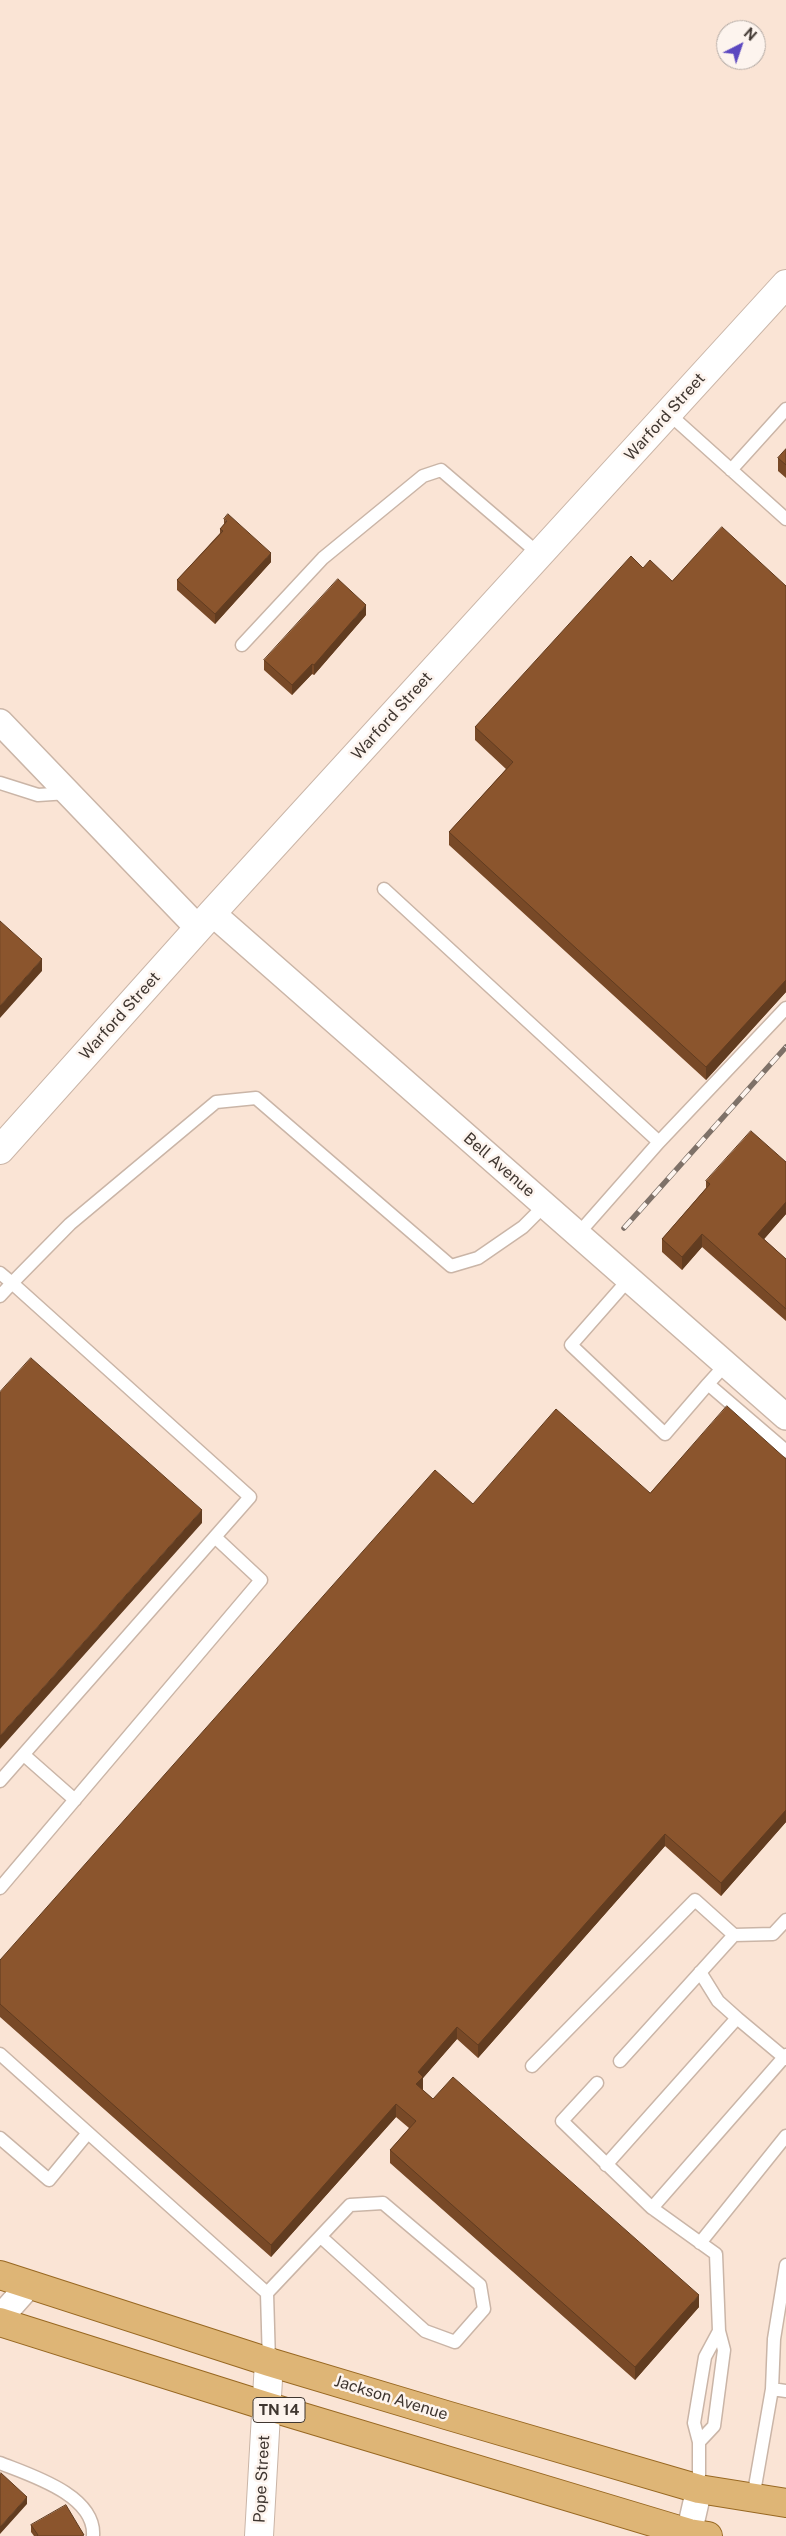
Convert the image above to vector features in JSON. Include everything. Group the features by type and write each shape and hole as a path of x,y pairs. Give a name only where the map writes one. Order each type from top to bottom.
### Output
{"main road":[{"name":"Warford Street","path":"0,1150 205,921 786,284"},
{"name":"Jackson Avenue","path":"0,2275 269,2362 699,2489 786,2503"},
{"name":"TN 14","path":"0,2322 266,2406 698,2534"},
{"name":"Pope Street","path":"259,2536 269,2362"}],"street":[{"name":"Bell Avenue","path":"0,722 68,793 205,921 545,1205 786,1417"},
{"path":"0,2318 30,2284"},
{"path":"698,2534 699,2489"}],"lane":[{"path":"731,470 786,409"},
{"path":"668,413 786,520"},
{"path":"242,645 323,558 422,476 441,470 539,554"},
{"path":"0,783 38,795 68,793"},
{"path":"384,889 658,1142"},
{"path":"578,1234 658,1142 786,1008"},
{"path":"0,1296 70,1224 216,1102 256,1098 451,1266 478,1258 522,1227 545,1205"},
{"path":"0,1273 250,1497 0,1781"},
{"path":"629,1279 571,1345 665,1434 726,1364"},
{"path":"708,1384 786,1451"},
{"path":"0,1888 261,1580 215,1537"},
{"path":"24,1755 75,1800"},
{"path":"532,2066 695,1900 734,1935 773,1934 786,1920"},
{"path":"620,2061 734,1935"},
{"path":"652,2208 785,2057 718,2001 700,1972"},
{"path":"606,2165 737,2018"},
{"path":"0,2054 87,2134 267,2293"},
{"path":"597,2083 562,2121 652,2208 716,2254 719,2331 724,2350 714,2426 700,2442"},
{"path":"0,2138 49,2180 87,2134"},
{"path":"700,2242 786,2136"},
{"path":"269,2362 267,2293 350,2205 383,2203 480,2285 484,2309 455,2342 425,2331 321,2237"},
{"path":"752,2498 772,2389 774,2339 786,2266"},
{"path":"699,2489 700,2442 694,2422 705,2357 719,2331"},
{"path":"772,2389 786,2391"},
{"path":"0,2463 55,2486 82,2505 94,2529 93,2536"}],"building":[{"path":"786,449 786,465 778,458"},
{"path":"228,514 271,553 215,614 177,580 223,531 220,529 227,521 224,519"},
{"path":"722,527 786,586 786,980 706,1067 449,832 513,762 475,727 631,556 643,568 650,560 672,581"},
{"path":"338,579 366,605 314,665 312,664 292,685 264,660"},
{"path":"0,921 42,959 0,1006"},
{"path":"751,1131 786,1162 786,1202 758,1234 786,1259 786,1309 702,1234 682,1257 662,1239 710,1184 706,1181"},
{"path":"31,1358 202,1510 0,1736 0,1392"},
{"path":"727,1406 786,1459 786,1810 721,1883 665,1834 478,2045 457,2027 418,2072 423,2077 416,2084 433,2099 453,2077 699,2295 635,2367 390,2150 416,2121 396,2104 271,2245 0,2004 0,1960 435,1470 473,1504 556,1409 650,1493"},
{"path":"0,2474 27,2497 0,2527"},
{"path":"66,2505 84,2535 37,2536 31,2525"}],"railway":[{"path":"624,1228 786,1047"}]}
